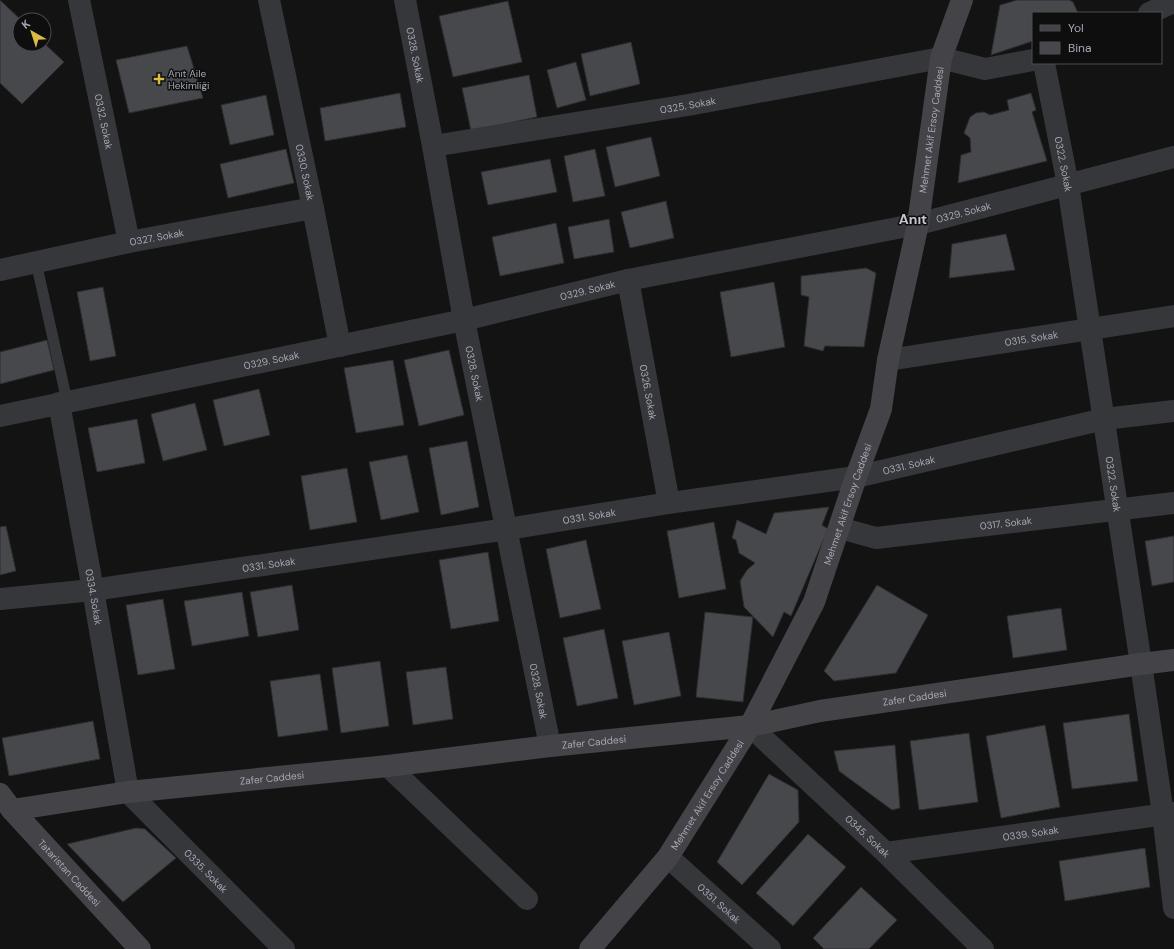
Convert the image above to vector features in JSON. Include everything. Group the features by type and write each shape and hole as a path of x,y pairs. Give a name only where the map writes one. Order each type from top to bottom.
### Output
{"street":[{"name":"0332. Sokak","path":"79,0 129,242"},
{"name":"0330. Sokak","path":"269,0 313,208 340,346"},
{"name":"0328. Sokak","path":"405,0 464,320 550,746"},
{"name":"Mehmet Akif Ersoy Caddesi","path":"590,949 668,857 750,726 814,602 856,477 881,409 888,360 918,224 941,58 962,0"},
{"path":"1151,12 1174,2"},
{"name":"0325. Sokak","path":"433,146 688,105 941,58"},
{"path":"941,58 986,69 1032,60"},
{"name":"0322. Sokak","path":"1044,64 1068,185 1141,664 1168,814 1174,908"},
{"name":"0329. Sokak","path":"0,416 464,320 628,280 918,224 1174,157"},
{"name":"0327. Sokak","path":"0,270 129,242 313,208"},
{"name":"0326. Sokak","path":"628,280 669,503"},
{"name":"0315. Sokak","path":"888,360 1174,316"},
{"name":"0334. Sokak","path":"63,402 93,590 128,792"},
{"name":"0331. Sokak","path":"0,599 93,590 507,529 669,503 856,477 1104,419 1174,411"},
{"name":"0317. Sokak","path":"840,528 876,538 1174,503"},
{"name":"Zafer Caddesi","path":"6,802 128,792 388,766 550,746 750,726 820,711 1174,660"},
{"name":"0345. Sokak","path":"750,726 886,853 983,949"},
{"path":"388,766 527,899"},
{"name":"0335. Sokak","path":"128,792 284,949"},
{"name":"Tataristan Caddesi","path":"6,802 140,949"},
{"name":"0339. Sokak","path":"886,853 1168,814"},
{"name":"0351. Sokak","path":"668,857 770,949"}],"lane":[{"path":"36,262 63,402"}],"building":[{"path":"0,0 13,12 12,52 52,52 52,51 64,62 22,104 0,83"},
{"path":"1017,0 1069,0 1073,2 1078,12 1032,12 1032,41 991,55 1000,5"},
{"path":"508,1 522,62 453,77 439,16"},
{"path":"631,42 640,84 590,96 581,54"},
{"name":"Anıt Aile Hekimliği","path":"187,46 203,98 129,113 116,60"},
{"path":"576,62 586,100 557,108 547,70"},
{"path":"529,75 537,117 471,131 462,88"},
{"path":"400,93 406,127 325,141 320,108"},
{"path":"1031,93 1036,110 1032,112 1047,161 958,183 961,155 971,152 970,138 964,133 970,117 976,113 984,112 990,115 1009,110 1007,100"},
{"path":"266,95 274,135 230,145 221,105"},
{"path":"651,137 660,176 615,187 606,147"},
{"path":"286,149 294,183 228,198 220,164"},
{"path":"595,149 605,196 573,202 564,156"},
{"path":"550,159 557,192 488,205 481,172"},
{"path":"666,201 674,238 630,248 621,212"},
{"path":"609,219 614,252 574,259 568,227"},
{"path":"556,223 564,263 500,276 492,237"},
{"path":"1006,234 1015,270 949,278 952,244"},
{"path":"866,268 876,273 864,347 825,346 823,351 804,346 809,297 801,295 801,276"},
{"path":"774,282 785,347 731,357 720,292"},
{"path":"103,287 116,356 90,361 77,292"},
{"path":"47,340 54,370 0,384 0,352"},
{"path":"449,350 464,415 419,426 404,360"},
{"path":"393,360 404,425 356,433 344,368"},
{"path":"259,389 270,435 224,446 213,400"},
{"path":"195,403 207,450 163,461 151,414"},
{"path":"137,419 145,463 97,472 88,428"},
{"path":"467,441 479,507 441,515 429,448"},
{"path":"407,455 419,512 381,520 369,462"},
{"path":"347,468 357,522 310,530 301,476"},
{"path":"829,507 822,525 828,529 791,616 784,612 773,637 744,607 740,581 747,570 755,563 739,553 736,540 732,538 737,520 766,534 774,513"},
{"path":"714,522 726,589 679,598 667,531"},
{"path":"6,526 16,571 0,575 0,527"},
{"path":"1174,536 1174,582 1152,586 1145,541"},
{"path":"586,540 601,609 560,618 546,549"},
{"path":"488,552 499,621 451,629 439,560"},
{"path":"292,585 299,630 258,637 250,592"},
{"path":"877,585 928,615 896,673 834,681 824,671"},
{"path":"242,592 249,636 192,646 184,601"},
{"path":"163,599 175,669 138,675 126,605"},
{"path":"1061,608 1067,650 1013,658 1007,616"},
{"path":"705,612 753,617 743,702 696,697"},
{"path":"604,629 618,698 577,706 563,638"},
{"path":"669,632 681,696 634,705 622,641"},
{"path":"380,661 389,726 341,733 332,668"},
{"path":"446,667 453,719 413,725 406,672"},
{"path":"320,674 328,730 278,737 270,681"},
{"path":"1129,714 1138,781 1072,789 1063,723"},
{"path":"93,721 100,759 9,776 2,738"},
{"path":"1045,725 1060,807 1001,818 986,736"},
{"path":"969,733 978,802 919,810 910,741"},
{"path":"895,745 900,808 892,810 839,771 834,751"},
{"path":"769,774 798,790 799,822 742,885 717,862"},
{"path":"136,828 145,829 176,858 123,902 67,844"},
{"path":"808,834 846,867 793,926 756,893"},
{"path":"1145,848 1150,887 1065,901 1059,861"},
{"path":"861,887 897,920 869,949 824,949 813,938"}],"place":[{"name":"Anıt Aile Hekimliği","path":"159,79"}],"district":[{"name":"Anıt","path":"913,219"}]}
